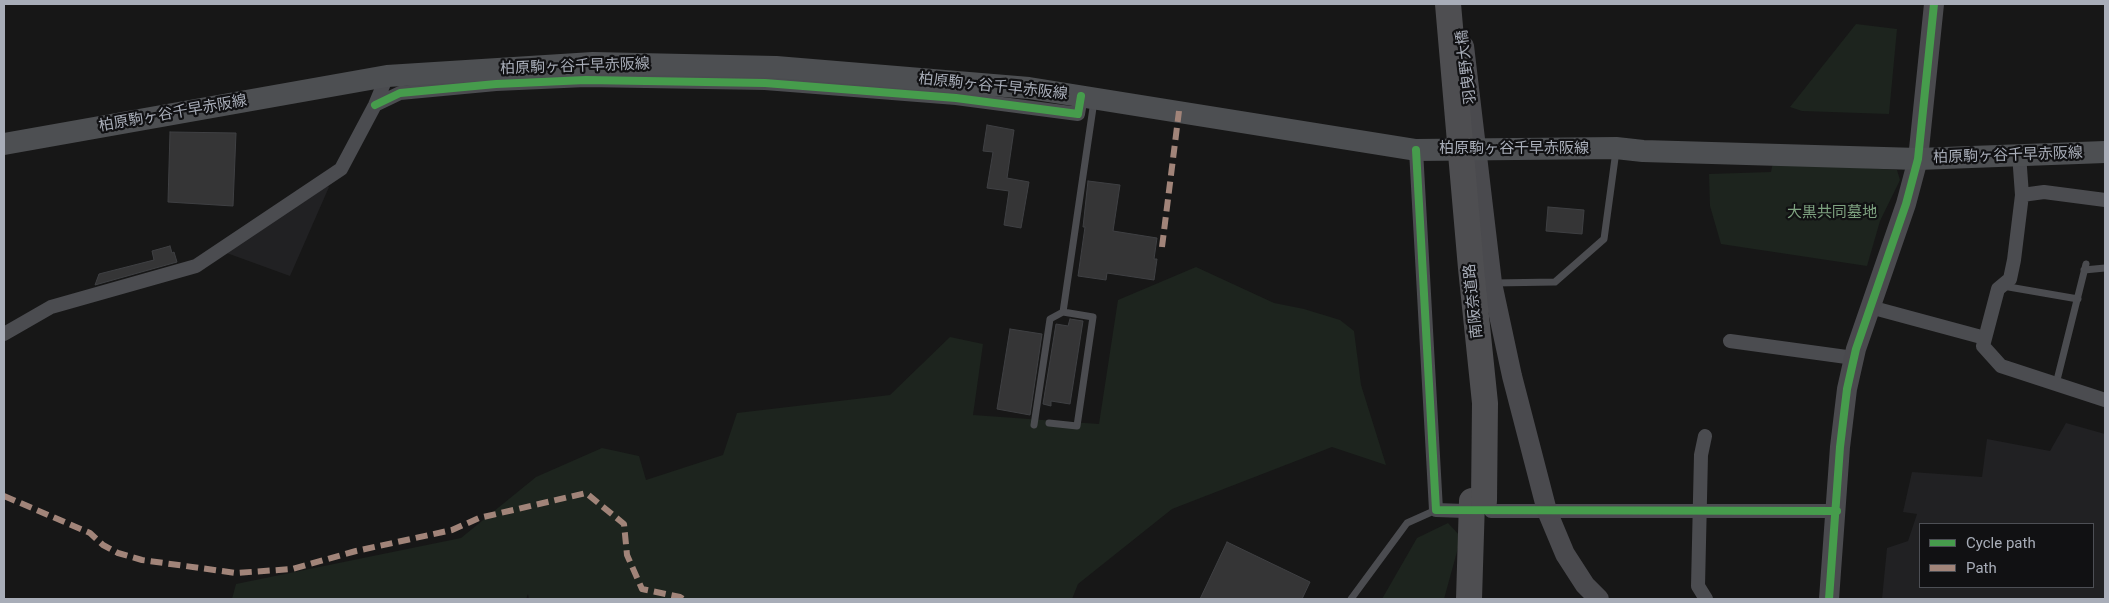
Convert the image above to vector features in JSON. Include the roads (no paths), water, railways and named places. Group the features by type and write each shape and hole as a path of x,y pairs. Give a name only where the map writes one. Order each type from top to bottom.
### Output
{"highway":[{"name":"南阪奈道路","path":"1438,4 1472,406 1482,599"},
{"name":"南阪奈道路","path":"1448,4 1470,268 1485,403 1469,599"}],"main road":[{"name":"柏原駒ヶ谷千早赤阪線","path":"4,144 387,76 593,63 776,67 1029,88 1416,150 1475,140 1644,151 1919,150 2020,154 2105,152"}],"street":[{"name":"羽曳野大橋","path":"1460,4 1492,283 1512,376 1547,511 1565,554 1585,585 1598,599"},
{"path":"1829,599 1837,511 1840,447 1847,389 1854,358 1870,307 1906,204 1919,150 1934,4"},
{"path":"4,334 51,307 196,266 341,169 375,105 387,76"},
{"path":"375,105 400,93 496,84 586,80 765,83 956,98 1078,114 1088,97"},
{"path":"1416,150 1436,510 1478,506 1547,511 1837,511"},
{"path":"2020,154 2022,195 2014,260 2010,279 1998,290 1983,346 2001,366 2105,400"},
{"path":"2022,195 2044,192 2105,200"},
{"path":"1870,307 1985,338"},
{"path":"1730,340 1854,358"},
{"path":"1705,436 1701,455 1698,511 1698,586 1706,599"}],"lane":[{"path":"1063,312 1088,97"},
{"path":"1492,283 1555,282 1604,240 1616,148"},
{"path":"2056,384 2085,267 2105,268"},
{"path":"2003,286 2078,300"},
{"path":"1034,425 1050,319 1063,312 1094,317 1077,426 1049,422"},
{"path":"1351,599 1406,523 1436,510"}],"park label":[{"name":"大黒共同墓地","path":"1832,213"}]}
